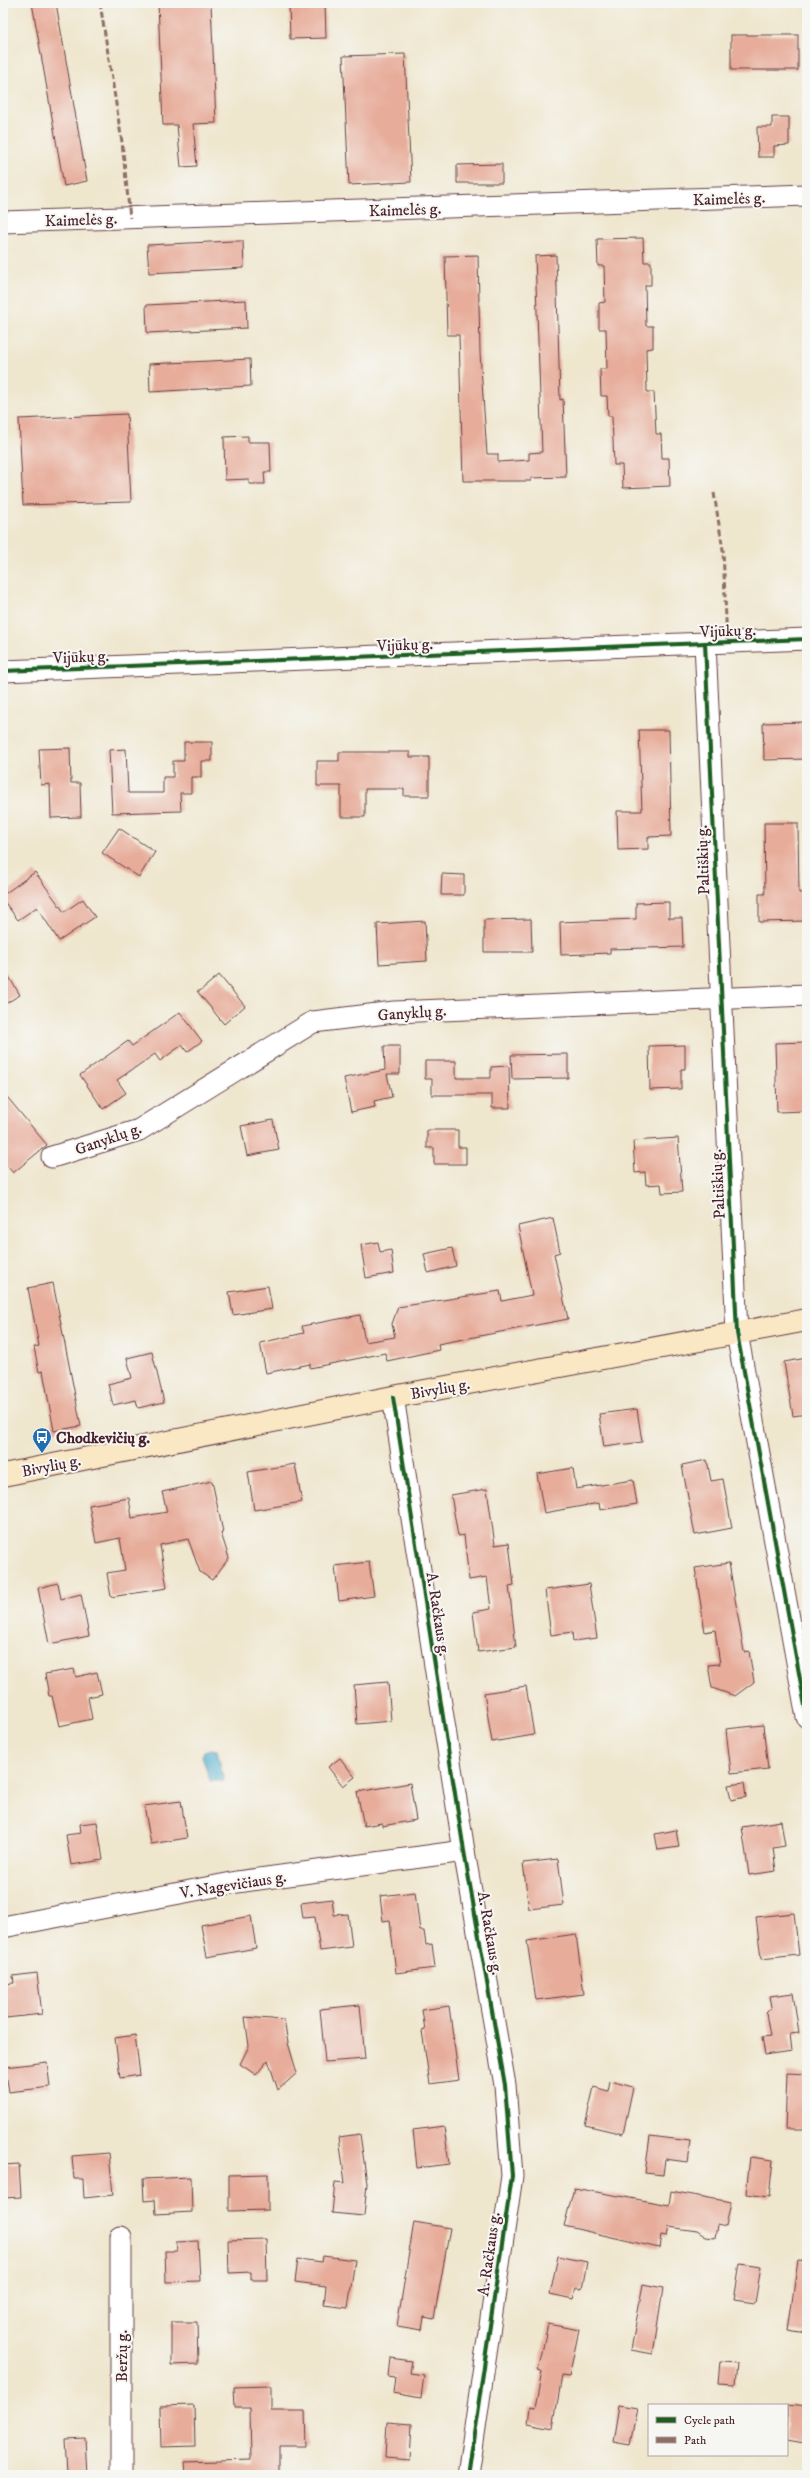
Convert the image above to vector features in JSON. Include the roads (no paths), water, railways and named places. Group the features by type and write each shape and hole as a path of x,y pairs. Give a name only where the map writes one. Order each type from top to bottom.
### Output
{"street":[{"name":"Kaimelės g.","path":"3,222 807,196"},
{"name":"Vijūkų g.","path":"3,671 807,639"},
{"name":"Paltiškių g.","path":"705,643 720,1000 737,1333 807,1717"},
{"name":"Ganyklų g.","path":"52,1157 139,1130 314,1022 394,1012 720,1000 807,995"},
{"name":"Bivylių g.","path":"3,1475 393,1397 807,1320"},
{"name":"A. Račkaus g.","path":"393,1397 464,1851 505,2085 512,2176 468,2475"},
{"name":"V. Nagevičiaus g.","path":"3,1927 237,1882 464,1851"},
{"name":"Beržų g.","path":"121,2237 121,2475"}],"water":[{"path":"211,1749 217,1750 224,1781 210,1781 202,1756 204,1751"}],"place":[{"name":"Chodkevičių g.","path":"42,1454"}]}
